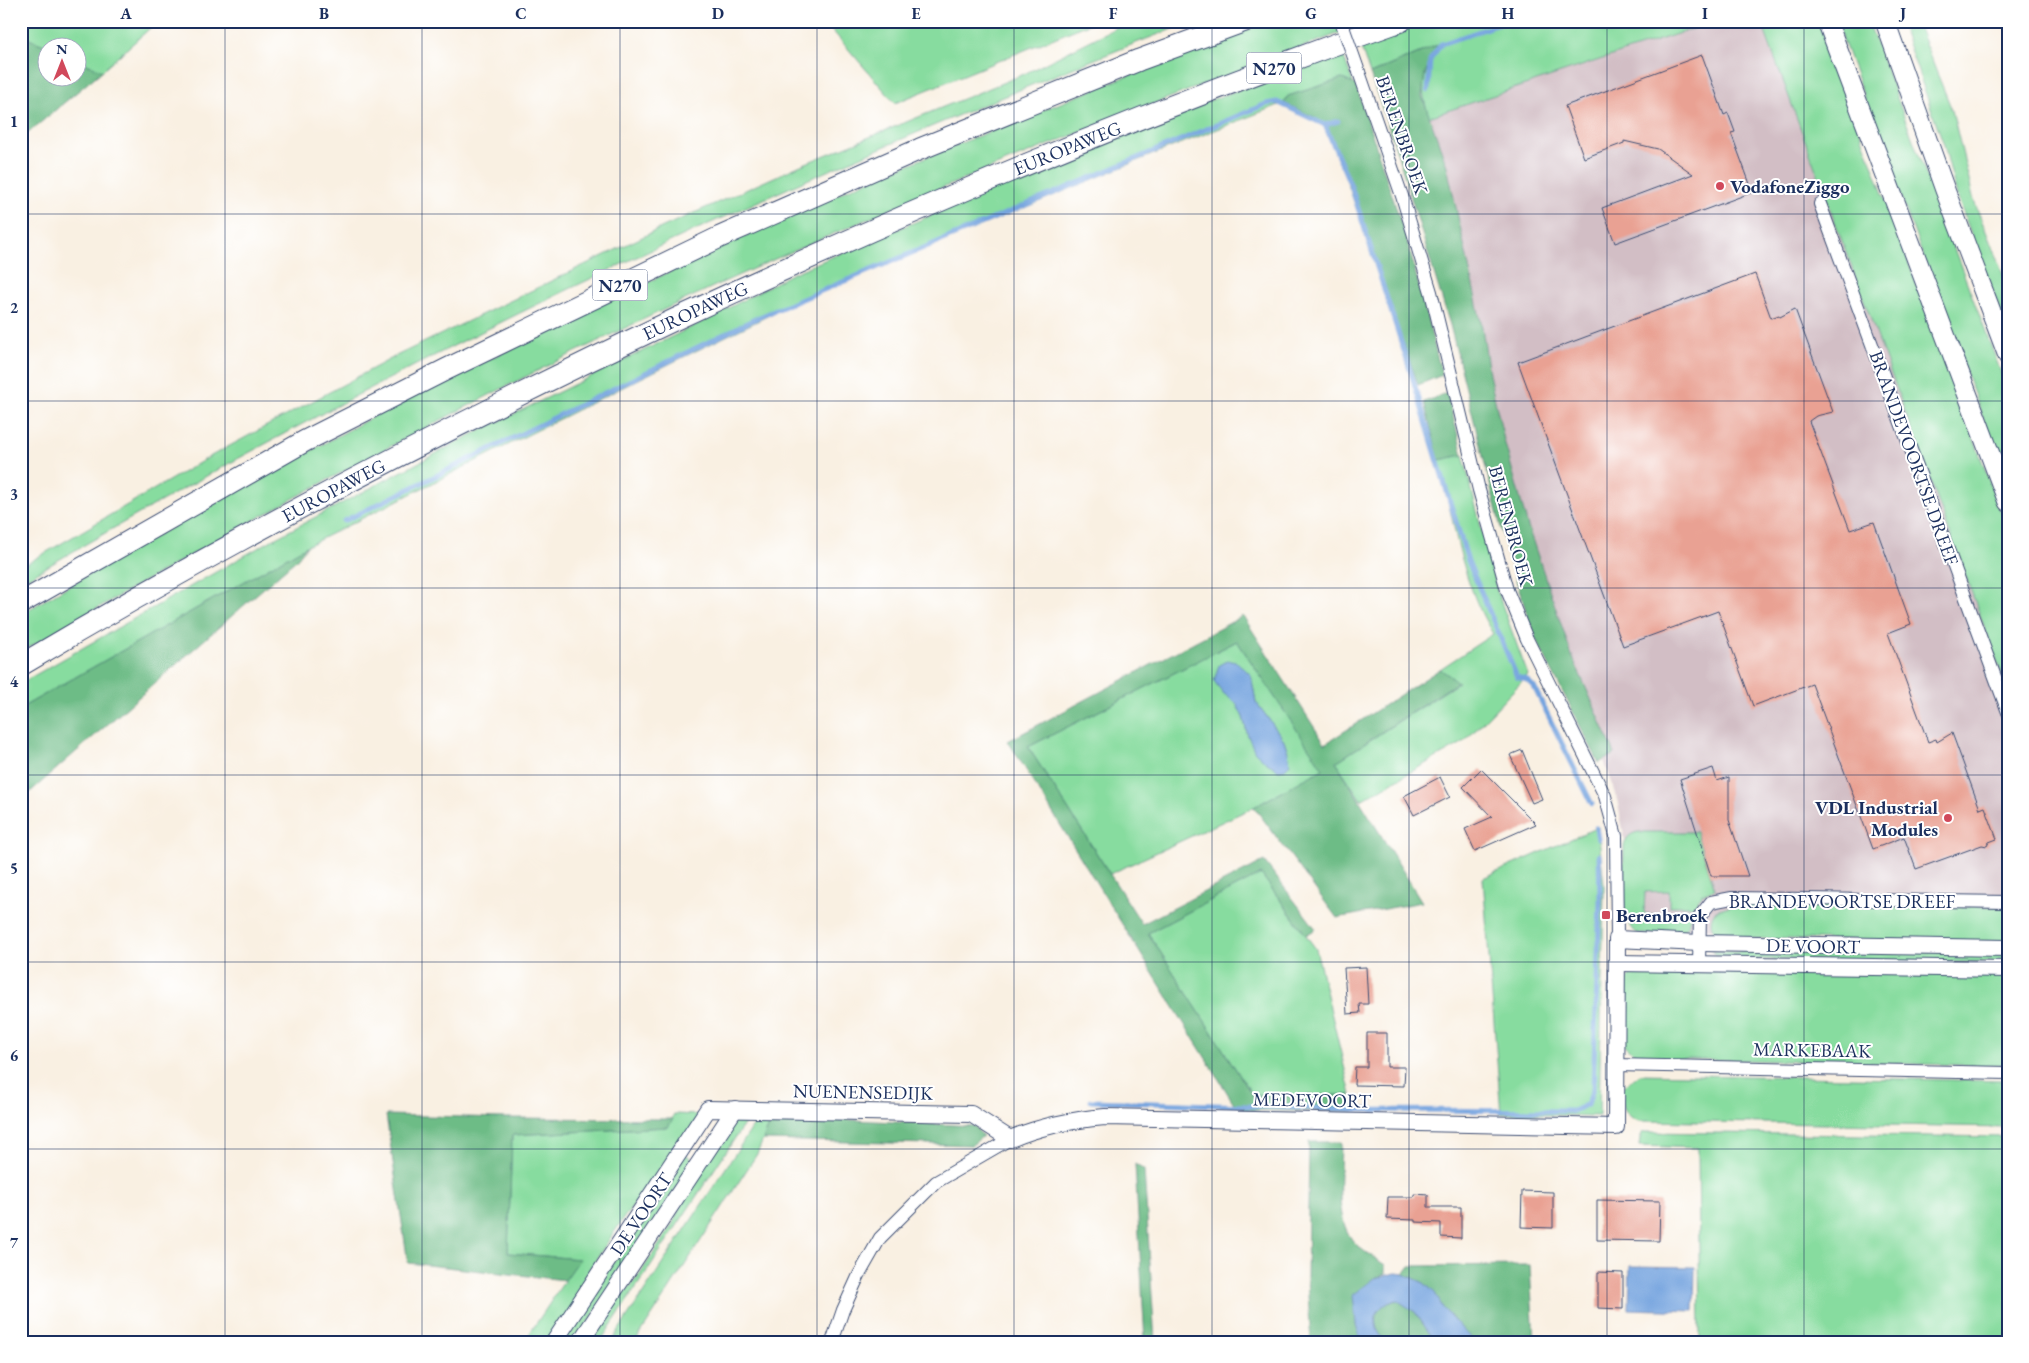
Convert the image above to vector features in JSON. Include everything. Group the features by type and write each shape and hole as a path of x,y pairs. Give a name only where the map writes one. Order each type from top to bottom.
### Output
{"highway":[{"name":"N270","path":"21,603 305,441 447,369 720,237 920,149 1140,60 1245,21"},
{"name":"EUROPAWEG","path":"21,665 114,610 333,489 478,415 748,286 944,198 1162,110 1401,21"}],"main road":[{"path":"1827,21 2008,502"},
{"path":"1885,21 1945,190 2008,356"}],"street":[{"name":"BERENBROEK","path":"1341,21 1402,196 1430,292 1506,590 1527,639 1605,796 1616,836 1616,1127"},
{"name":"BRANDEVOORTSE DREEF","path":"1820,204 2008,712"},
{"name":"BRANDEVOORTSE DREEF","path":"1699,964 1700,916 1711,902 1732,898 2008,902"},
{"name":"DE VOORT","path":"1617,939 1700,943 2008,948"},
{"name":"DE VOORT","path":"1617,963 2008,970"},
{"name":"MARKEBAAK","path":"1615,1065 2008,1073"},
{"name":"DE VOORT","path":"554,1342 708,1109"},
{"name":"NUENENSEDIJK","path":"708,1109 971,1114 1010,1139"},
{"name":"DE VOORT","path":"580,1342 735,1109"},
{"name":"MEDEVOORT","path":"1010,1139 1031,1130 1056,1123 1105,1117 1616,1127"},
{"path":"832,1342 858,1275 880,1238 936,1182 1010,1139"}],"shaded area":[{"path":"1660,21 1798,21 2008,588 2008,929 1634,929 1625,918 1625,840 1616,794 1602,755 1548,647 1417,112"}],"green space":[{"path":"21,21 158,21 102,71 88,65 88,38 38,38 38,43 21,36"},
{"path":"824,21 1096,21 895,103"},
{"path":"1129,21 1194,21 921,131 690,232 576,286 351,398 130,519 21,582 21,567 211,456 398,355 663,227 801,165 1024,74"},
{"path":"1271,21 1372,21 1219,78 991,168 841,230 670,307 481,399 295,497 21,652 21,614 126,552 398,403 731,242 867,181 1197,48"},
{"path":"1437,21 1716,21 1429,117 1423,88 1426,73 1437,45 1370,74 1360,45 1409,28"},
{"path":"1761,21 1819,21 2008,531 2008,691"},
{"path":"1836,21 1868,21 2008,391 2008,486"},
{"path":"1900,21 1916,21 1952,110 1974,201 2008,287 2008,333 1957,196 1944,145"},
{"path":"21,36 38,43 38,88 82,88 21,139"},
{"path":"1438,45 1425,73 1422,96 1447,166 1482,327 1489,374 1504,440 1528,527 1572,656 1615,754 1599,763 1534,636 1506,548 1450,325 1393,139 1370,74"},
{"path":"1342,52 1353,83 1342,79 1288,96 1284,103 1139,160 788,306 307,546 21,708 21,683 272,540 469,436 712,317 791,274 1173,114"},
{"path":"88,65 102,71 88,83"},
{"path":"1342,79 1356,85 1408,244 1442,375 1418,385 1328,127 1314,117 1284,103 1288,96"},
{"path":"1447,393 1463,455 1439,460 1424,402"},
{"path":"1463,455 1497,591 1528,675 1464,742 1361,800 1336,762 1458,683 1440,669 1493,634 1473,593 1459,549 1439,460"},
{"path":"307,546 297,559 21,800 21,708"},
{"path":"1243,616 1325,744 1440,669 1458,682 1336,762 1422,902 1337,918 1254,807 1323,769 1237,641 1028,747 1142,924 1264,861 1316,929 1306,935 1261,874 1148,933 1253,1096 1351,1095 1355,1112 1238,1110 1008,741"},
{"path":"1237,641 1324,769 1254,807 1110,874 1028,747","holes":["1251,675 1256,702 1284,740 1290,764 1248,736 1243,717 1236,703"]},
{"path":"1598,827 1604,886 1599,1116 1501,1114 1483,878"},
{"path":"1638,832 1696,832 1715,889 1703,894 1693,906 1669,906 1669,891 1645,892 1644,914 1691,914 1688,926 1680,935 1638,934 1631,927 1627,918 1623,893 1624,846 1628,837"},
{"path":"1261,874 1316,949 1351,1095 1253,1096 1148,933"},
{"path":"1739,903 2008,907 2008,942 1724,938 1720,936 1713,930 1711,923 1713,914 1716,910"},
{"path":"1711,951 2008,951 2008,963 1728,959 1718,956"},
{"path":"1634,971 2008,972 2008,1066 1639,1058 1621,1041 1624,983"},
{"path":"1639,1074 2008,1081 2008,1127 1640,1121 1627,1113 1619,1091"},
{"path":"674,1114 701,1115 666,1168 625,1216 591,1267 574,1306 550,1342 524,1342 579,1259 508,1253 512,1135 667,1127"},
{"path":"386,1115 673,1119 668,1127 512,1135 508,1253 580,1259 565,1280 408,1263"},
{"path":"760,1116 773,1116 757,1154 635,1342 611,1342"},
{"path":"773,1116 974,1126 983,1136 972,1145 763,1140"},
{"path":"743,1117 745,1123 600,1342 585,1342 597,1324 637,1278 672,1225 690,1183 733,1123"},
{"path":"1643,1132 2008,1137 2008,1342 1700,1342 1698,1148 1639,1146"},
{"path":"1309,1142 1341,1142 1340,1202 1345,1225 1349,1235 1356,1244 1385,1265 1385,1274 1375,1278 1356,1324 1361,1342 1311,1342 1307,1279"},
{"path":"685,1154 695,1161 575,1342 560,1342"},
{"path":"1135,1164 1144,1170 1155,1342 1145,1342"},
{"path":"1530,1265 1534,1342 1474,1342 1443,1308 1435,1293 1424,1283 1404,1274 1410,1266"},
{"path":"1397,1300 1415,1312 1432,1337 1439,1342 1385,1342 1377,1328 1376,1316 1382,1306"}],"water":[{"path":"1228,660 1238,663 1251,675 1256,702 1284,740 1290,764 1285,769 1279,770 1267,763 1255,752 1236,703 1223,693 1214,681 1219,665"},
{"path":"1630,1266 1695,1267 1694,1311 1629,1309"},
{"path":"1396,1273 1404,1274 1424,1283 1435,1293 1443,1308 1474,1342 1439,1342 1432,1337 1415,1312 1397,1300 1382,1306 1376,1316 1377,1328 1385,1342 1361,1342 1356,1324 1353,1295 1375,1278"}],"building":[{"path":"1702,55 1724,115 1728,113 1735,132 1731,133 1753,192 1615,243 1602,208 1693,174 1658,149 1624,141 1624,143 1584,158 1565,106"},
{"path":"1755,274 1771,318 1779,315 1780,317 1795,309 1833,412 1816,416 1809,421 1850,530 1874,522 1911,624 1888,633 1928,742 1936,739 1937,742 1952,733 1980,809 1985,807 1997,839 1989,842 1987,846 1982,845 1916,869 1904,837 1873,849 1812,684 1753,706 1718,611 1623,646 1518,362"},
{"path":"1522,750 1542,799 1532,803 1510,755"},
{"path":"1713,768 1717,781 1729,777 1729,820 1748,876 1711,876 1680,779"},
{"path":"1481,769 1536,824 1475,851 1465,829 1492,817 1463,787"},
{"path":"1440,777 1450,797 1414,815 1404,796"},
{"path":"1366,967 1368,1004 1359,1004 1360,1013 1347,1014 1344,968"},
{"path":"1367,1033 1387,1033 1387,1067 1405,1067 1404,1086 1354,1085 1355,1067 1367,1067"},
{"path":"1522,1191 1553,1192 1553,1228 1521,1227"},
{"path":"1414,1194 1428,1195 1428,1207 1461,1207 1461,1238 1441,1237 1441,1223 1387,1219 1388,1197 1414,1197"},
{"path":"1597,1200 1660,1201 1659,1241 1597,1240"},
{"path":"1598,1272 1623,1273 1623,1309 1598,1308"}],"waterway":[{"path":"1428,90 1430,60 1441,44 1509,21"},
{"path":"344,521 757,318 1266,104 1277,102 1325,125"},
{"path":"1338,121 1325,125 1351,186 1410,370 1468,561 1517,677 1527,680 1534,687 1592,804"},
{"path":"1596,828 1598,839"},
{"path":"1091,1101 1370,1110 1573,1111 1588,1104 1593,1089 1600,900 1599,855"}],"place":[{"name":"VodafoneZiggo","path":"1720,186"},
{"name":"VDL Industrial Modules","path":"1948,818"},
{"name":"Berenbroek","path":"1606,915"}]}
